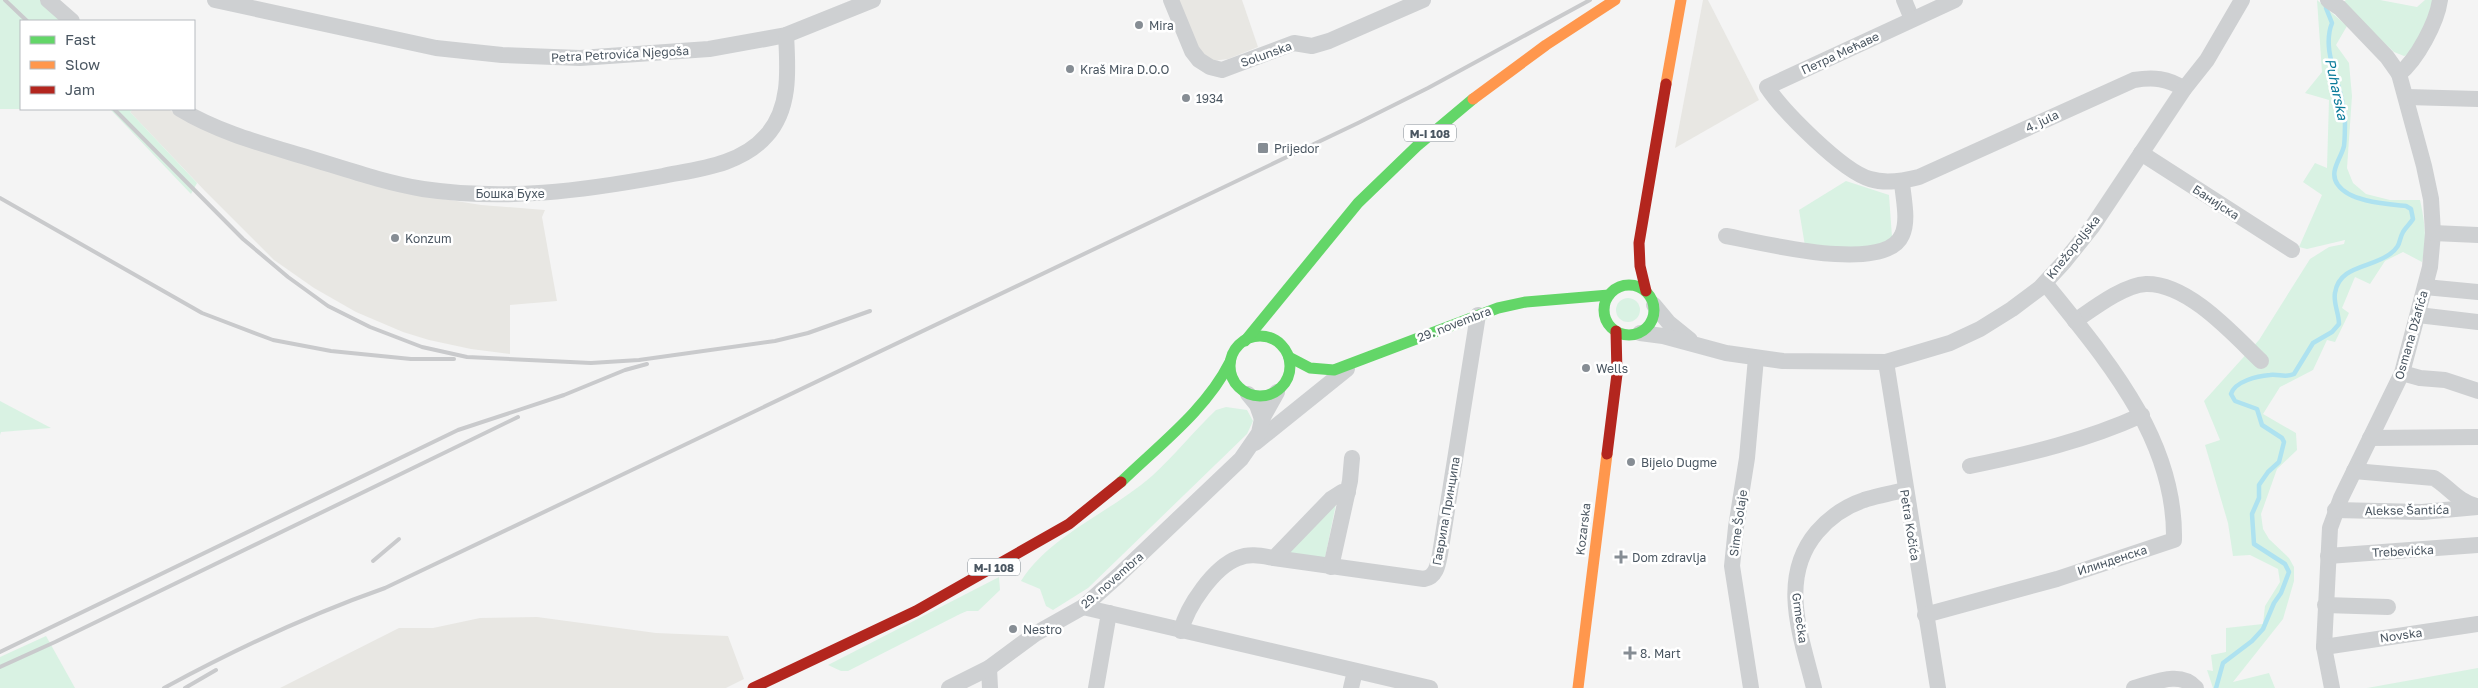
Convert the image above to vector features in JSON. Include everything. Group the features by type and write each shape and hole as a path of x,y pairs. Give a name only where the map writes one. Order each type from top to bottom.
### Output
{"main road":[{"name":"M-I 108","path":"753,688 916,611 1069,524 1108,494 1205,401 1220,382 1233,352 1245,341 1314,253 1356,204 1432,132 1512,67 1615,0"},
{"path":"1617,374 1637,334 1652,322 1650,298 1640,266 1639,243 1682,0"},
{"path":"1629,263 1639,243"},
{"path":"1617,374 1613,329 1604,310 1612,292 1623,276"},
{"path":"1612,292 1631,285 1650,298"},
{"name":"29. novembra","path":"1289,356 1301,365 1320,370 1334,370 1498,308 1526,302 1562,300 1612,292"},
{"path":"1562,300 1577,308"},
{"path":"1276,341 1278,301"},
{"path":"1593,316 1625,335 1637,334"},
{"path":"1245,341 1258,336 1267,337 1276,341 1289,356 1289,376 1280,388"},
{"path":"1230,362 1234,381 1244,392"},
{"name":"29. novembra","path":"1280,388 1320,370"},
{"name":"Kozarska","path":"1578,688 1617,374"},
{"name":"M-I 108","path":"1205,401 1244,392 1268,396 1280,388"}],"street":[{"path":"48,0 71,20"},
{"name":"Petra Petrovića Njegoša","path":"215,0 436,48 502,55 580,58 709,48 786,35 873,0"},
{"name":"Solunska","path":"1171,0 1192,51 1199,60 1210,67 1222,70 1294,43 1312,46 1329,41 1423,0"},
{"path":"1904,0 1912,19"},
{"name":"Петра Мећаве","path":"1767,87 1956,0"},
{"name":"Knežopoljska","path":"1637,334 1756,358 1815,363 1886,362 1950,343 1980,329 2012,309 2045,282 2092,227 2184,89 2207,60 2242,0"},
{"path":"2399,74 2413,59 2421,46 2434,19 2440,0"},
{"name":"Osmana Džafića","path":"2332,688 2324,647 2330,528 2335,510 2402,374 2430,267 2434,233 2424,166 2407,97 2399,74 2387,57 2334,4"},
{"name":"Бошка Бухе","path":"182,110 229,132 404,184 450,192 523,196 691,170 718,164 753,148 766,136 781,112 786,80 786,35"},
{"name":"4. jula","path":"1767,87 1778,103 1842,164 1870,180 1902,182 1919,177 2134,80 2160,78 2173,82 2184,89"},
{"path":"2407,97 2478,99"},
{"name":"Банијска","path":"2141,153 2292,250"},
{"path":"1726,236 1812,252 1837,254 1879,253 1891,248 1902,236 1905,226 1902,182"},
{"path":"2434,233 2478,235"},
{"name":"Илинденска","path":"1925,615 2057,579 2174,540 2174,510 2168,483 2142,415 2045,282"},
{"path":"2075,321 2108,299 2128,290 2145,284 2161,286 2192,300 2235,336 2261,361"},
{"path":"2425,287 2478,292"},
{"path":"1650,298 1669,323 1693,344"},
{"name":"Гаврила Принципа","path":"1181,631 1188,610 1200,592 1228,564 1238,558 1251,555 1424,579 1432,576 1437,568 1478,315"},
{"path":"2418,315 2478,322"},
{"name":"Sime Šolaje","path":"1751,688 1732,566 1736,526 1747,458 1756,358"},
{"name":"Petra Kočića","path":"1886,362 1938,688"},
{"name":"29. novembra","path":"949,688 989,668 1036,634 1083,606 1224,477 1253,444 1351,365"},
{"path":"2402,374 2445,380 2478,391"},
{"name":"29. novembra","path":"1253,444 1259,433 1262,419 1280,388"},
{"path":"1244,392 1258,405 1262,419"},
{"path":"1970,466 2024,455 2065,443 2120,425 2142,415"},
{"path":"2370,438 2478,437"},
{"path":"1331,567 1348,492 1352,458"},
{"path":"2354,471 2392,476 2423,475 2434,478 2444,484 2460,500 2478,507"},
{"name":"Grmečka","path":"1814,688 1795,601 1795,579 1800,560 1809,541 1838,512 1863,500 1905,490"},
{"path":"1274,558 1331,499 1342,492 1348,492"},
{"name":"Alekse Šantića","path":"2335,510 2422,512 2478,507"},
{"name":"Trebevićka","path":"2328,556 2478,545"},
{"path":"2326,605 2388,607"},
{"path":"1083,606 1181,631 1430,688"},
{"path":"1096,688 1109,613"},
{"name":"Novska","path":"2324,647 2478,624"},
{"path":"989,668 990,688"},
{"path":"1351,688 1355,671"},
{"path":"2134,688 2174,678 2190,684"}],"shaded area":[{"path":"1177,0 1242,0 1258,47 1228,59 1212,61 1197,49"},
{"path":"1703,0 1708,0 1759,100 1675,148"},
{"path":"132,110 170,110 184,118 438,198 481,205 545,210 542,217 557,301 510,305 510,354 471,349 429,340 403,332 356,312 314,288 274,260 130,112"},
{"path":"537,617 656,633 728,636 744,679 726,688 280,688 399,628 433,628 480,618"}],"green space":[{"path":"0,0 44,0 68,20 20,20 20,109 0,109"},
{"path":"2317,0 2347,26 2336,45 2349,63 2352,96 2347,168 2353,183 2366,194 2390,200 2420,200 2425,231 2424,254 2422,262 2403,252 2385,261 2370,284 2355,277 2342,308 2349,313 2335,342 2327,340 2313,370 2280,387 2263,414 2296,433 2297,450 2277,469 2261,514 2263,529 2269,539 2289,558 2294,567 2294,581 2283,619 2233,682 2269,673 2275,688 2213,688 2207,670 2213,671 2211,655 2226,652 2226,628 2263,624 2265,606 2280,582 2278,569 2250,555 2233,556 2228,523 2205,445 2220,440 2204,401 2259,340 2310,259 2329,247 2344,244 2345,240 2307,249 2299,247 2322,195 2303,182 2315,163 2327,168 2329,100 2305,93 2322,72"},
{"path":"2346,0 2380,0 2417,7 2425,0 2438,0 2412,54 2404,56 2394,52 2342,3"},
{"path":"111,110 132,110 130,112 197,183 191,194"},
{"path":"1846,181 1889,195 1892,237 1876,249 1805,246 1799,210"},
{"path":"1623,298 1633,298 1640,305 1640,315 1633,322 1623,322 1616,315 1616,305"},
{"path":"0,401 51,428 1,432 0,435"},
{"path":"1226,407 1247,410 1253,421 1247,434 1088,588 1053,610 1046,606 1040,589 1021,581 1048,550 1064,537 1136,489 1169,460 1216,410"},
{"path":"1336,504 1325,558 1287,554"},
{"path":"999,577 1000,590 978,611 967,611 960,614 848,671 841,671 828,665"},
{"path":"46,636 75,688 0,688 0,657"},
{"path":"2478,668 2478,688 2367,688"}],"waterway":[{"name":"Puharska","path":"2216,688 2223,663 2252,641 2263,629 2289,572 2285,564 2254,544 2252,514 2259,498 2259,485 2268,472 2279,462 2284,442 2282,438 2262,425 2257,409 2235,401 2231,394 2233,389 2253,378 2294,374 2313,343 2332,332 2339,324 2335,293 2343,277 2357,268 2383,259 2390,254 2396,248 2403,232 2413,219 2411,209 2406,206 2360,199 2344,191 2335,180 2336,166 2344,146 2345,119 2344,107 2329,46 2329,34 2332,23 2326,8 2328,4"}],"railway":[{"path":"5,0 26,20"},
{"path":"164,688 273,634 385,588 1358,123 1428,88 1590,0"},
{"path":"115,110 243,239 288,277 328,306 370,327 422,347 467,357 591,363 639,360 775,341 808,333 870,311"},
{"path":"0,198 202,313 273,340 331,351 411,359 454,359"},
{"path":"0,652 458,430 564,395 625,370 647,364"},
{"path":"0,667 518,417"},
{"path":"373,561 399,539"},
{"path":"185,688 216,670"}],"traffic: fast":[{"path":"1245,341 1358,203 1417,146 1473,99"},
{"path":"1629,285 1639,287 1647,292 1652,300 1654,310 1652,320 1647,328 1639,333 1629,335 1619,333 1611,328 1606,320 1604,310 1606,300 1611,292 1619,287 1629,285"},
{"path":"1289,357 1310,368 1334,370 1498,308 1526,302 1609,295"},
{"path":"1260,336 1277,341 1285,349 1290,366 1285,383 1277,391 1260,396 1243,391 1235,383 1230,366 1235,349 1243,341 1260,336"},
{"path":"1121,482 1195,411 1208,396 1230,362"}],"traffic: slow":[{"path":"1473,99 1546,45 1615,0"},
{"path":"1666,84 1681,0"},
{"path":"1578,688 1607,454"}],"traffic: jam":[{"path":"1646,291 1640,266 1639,243 1666,84"},
{"path":"1607,454 1617,374 1616,331"},
{"path":"753,688 916,611 1069,524 1121,482"}],"place":[{"name":"Mira","path":"1139,25"},
{"name":"Kraš Mira D.O.O","path":"1070,69"},
{"name":"1934","path":"1186,98"},
{"name":"Prijedor","path":"1263,148"},
{"name":"Konzum","path":"395,238"},
{"name":"Wells","path":"1586,368"},
{"name":"Bijelo Dugme","path":"1631,462"},
{"name":"Dom zdravlja","path":"1621,557"},
{"name":"Nestro","path":"1013,629"},
{"name":"8. Mart","path":"1630,653"}]}
